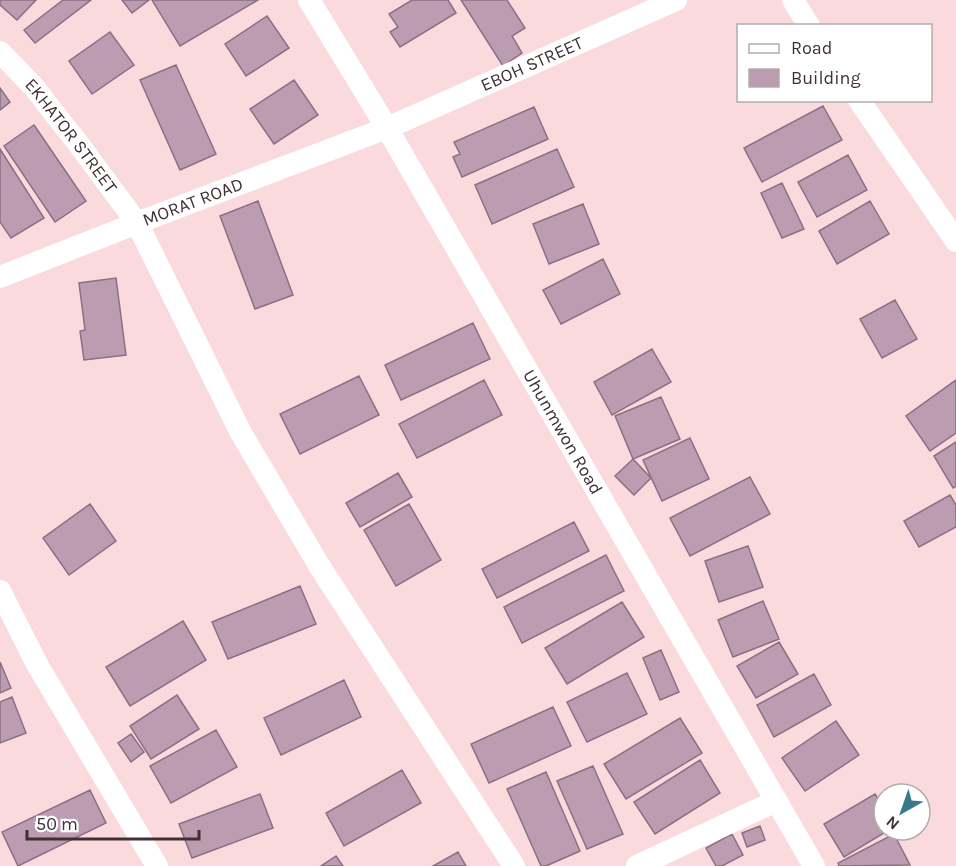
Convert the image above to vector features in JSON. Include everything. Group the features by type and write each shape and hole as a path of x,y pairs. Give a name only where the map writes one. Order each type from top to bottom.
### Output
{"street":[{"name":"Uhunmwon Road","path":"309,0 387,128 814,866"},
{"name":"EBOH STREET","path":"387,128 676,0"},
{"path":"793,0 808,24"},
{"name":"EKHATOR STREET","path":"0,52 40,96 137,223 241,433 259,464 320,567 514,866"},
{"path":"860,102 956,241"},
{"name":"MORAT ROAD","path":"0,277 387,128"},
{"path":"0,591 38,666 157,866"},
{"path":"638,866 776,801"}],"building":[{"path":"0,0 36,0 17,20 0,5"},
{"path":"63,0 91,0 35,43 24,30"},
{"path":"122,0 149,0 132,13"},
{"path":"152,0 258,0 180,46"},
{"path":"412,0 448,0 456,13 400,47 390,32 398,27 389,14"},
{"path":"461,0 507,0 525,28 512,36 522,53 503,66"},
{"path":"267,16 289,48 246,76 225,44"},
{"path":"110,32 134,65 92,94 69,61"},
{"path":"176,65 216,154 180,170 140,80"},
{"path":"294,80 318,115 274,144 250,109"},
{"path":"0,88 10,102 0,110"},
{"path":"823,106 842,140 762,182 744,148"},
{"path":"534,107 548,139 462,177 453,157 460,154 454,142"},
{"path":"34,125 86,201 55,222 4,146"},
{"path":"0,149 44,218 11,238 0,222"},
{"path":"557,149 574,187 492,224 475,185"},
{"path":"848,155 867,190 817,217 798,182"},
{"path":"782,183 804,229 782,238 761,193"},
{"path":"258,201 293,295 255,309 220,216"},
{"path":"870,201 889,234 837,264 819,231"},
{"path":"583,204 599,244 549,264 533,224"},
{"path":"603,259 620,294 561,324 543,290"},
{"path":"116,278 126,355 84,360 80,331 85,330 79,283"},
{"path":"895,300 917,339 882,358 860,319"},
{"path":"473,323 490,359 401,400 385,365"},
{"path":"652,349 671,382 612,415 594,382"},
{"path":"359,376 379,415 300,454 280,414"},
{"path":"484,380 502,415 417,458 399,424"},
{"path":"956,380 956,433 930,451 906,416"},
{"path":"661,397 680,439 633,459 615,416"},
{"path":"690,438 709,479 662,501 643,460"},
{"path":"956,442 956,486 953,488 934,456"},
{"path":"633,459 651,478 634,495 615,476"},
{"path":"398,473 412,497 360,527 346,503"},
{"path":"750,477 770,514 690,556 670,518"},
{"path":"950,495 956,505 956,527 919,547 904,521"},
{"path":"90,504 116,541 69,575 43,538"},
{"path":"409,504 441,560 396,586 364,530"},
{"path":"574,522 589,551 497,598 482,569"},
{"path":"748,546 763,587 719,602 705,561"},
{"path":"606,555 624,591 522,643 504,607"},
{"path":"300,586 316,624 228,659 212,622"},
{"path":"763,601 779,639 733,657 718,620"},
{"path":"622,602 644,637 567,684 545,648"},
{"path":"183,621 206,660 130,706 106,667"},
{"path":"779,642 798,674 756,698 737,666"},
{"path":"661,650 679,692 660,700 643,658"},
{"path":"0,662 11,688 0,693"},
{"path":"627,673 647,714 587,742 567,702"},
{"path":"814,674 831,705 774,737 757,705"},
{"path":"344,680 361,717 281,755 264,718"},
{"path":"177,695 199,729 151,759 130,726"},
{"path":"12,697 26,733 0,743 0,702"},
{"path":"553,707 571,746 489,783 471,744"},
{"path":"680,718 702,753 626,799 604,764"},
{"path":"836,721 859,755 805,791 782,758"},
{"path":"216,730 237,767 171,803 150,766"},
{"path":"131,734 144,752 131,762 118,743"},
{"path":"700,760 720,793 655,834 634,802"},
{"path":"593,766 623,834 587,849 557,781"},
{"path":"402,770 421,803 344,846 326,813"},
{"path":"546,772 580,851 541,866 507,789"},
{"path":"90,790 106,823 18,866 2,832"},
{"path":"260,794 273,828 192,858 179,824"},
{"path":"872,796 872,840 844,857 824,824"},
{"path":"760,826 765,840 747,847 742,833"},
{"path":"732,834 743,855 722,866 716,866 706,848"},
{"path":"879,842 898,842 910,865 839,866 838,863"},
{"path":"458,852 466,866 433,866"},
{"path":"336,856 343,866 321,866"}]}
